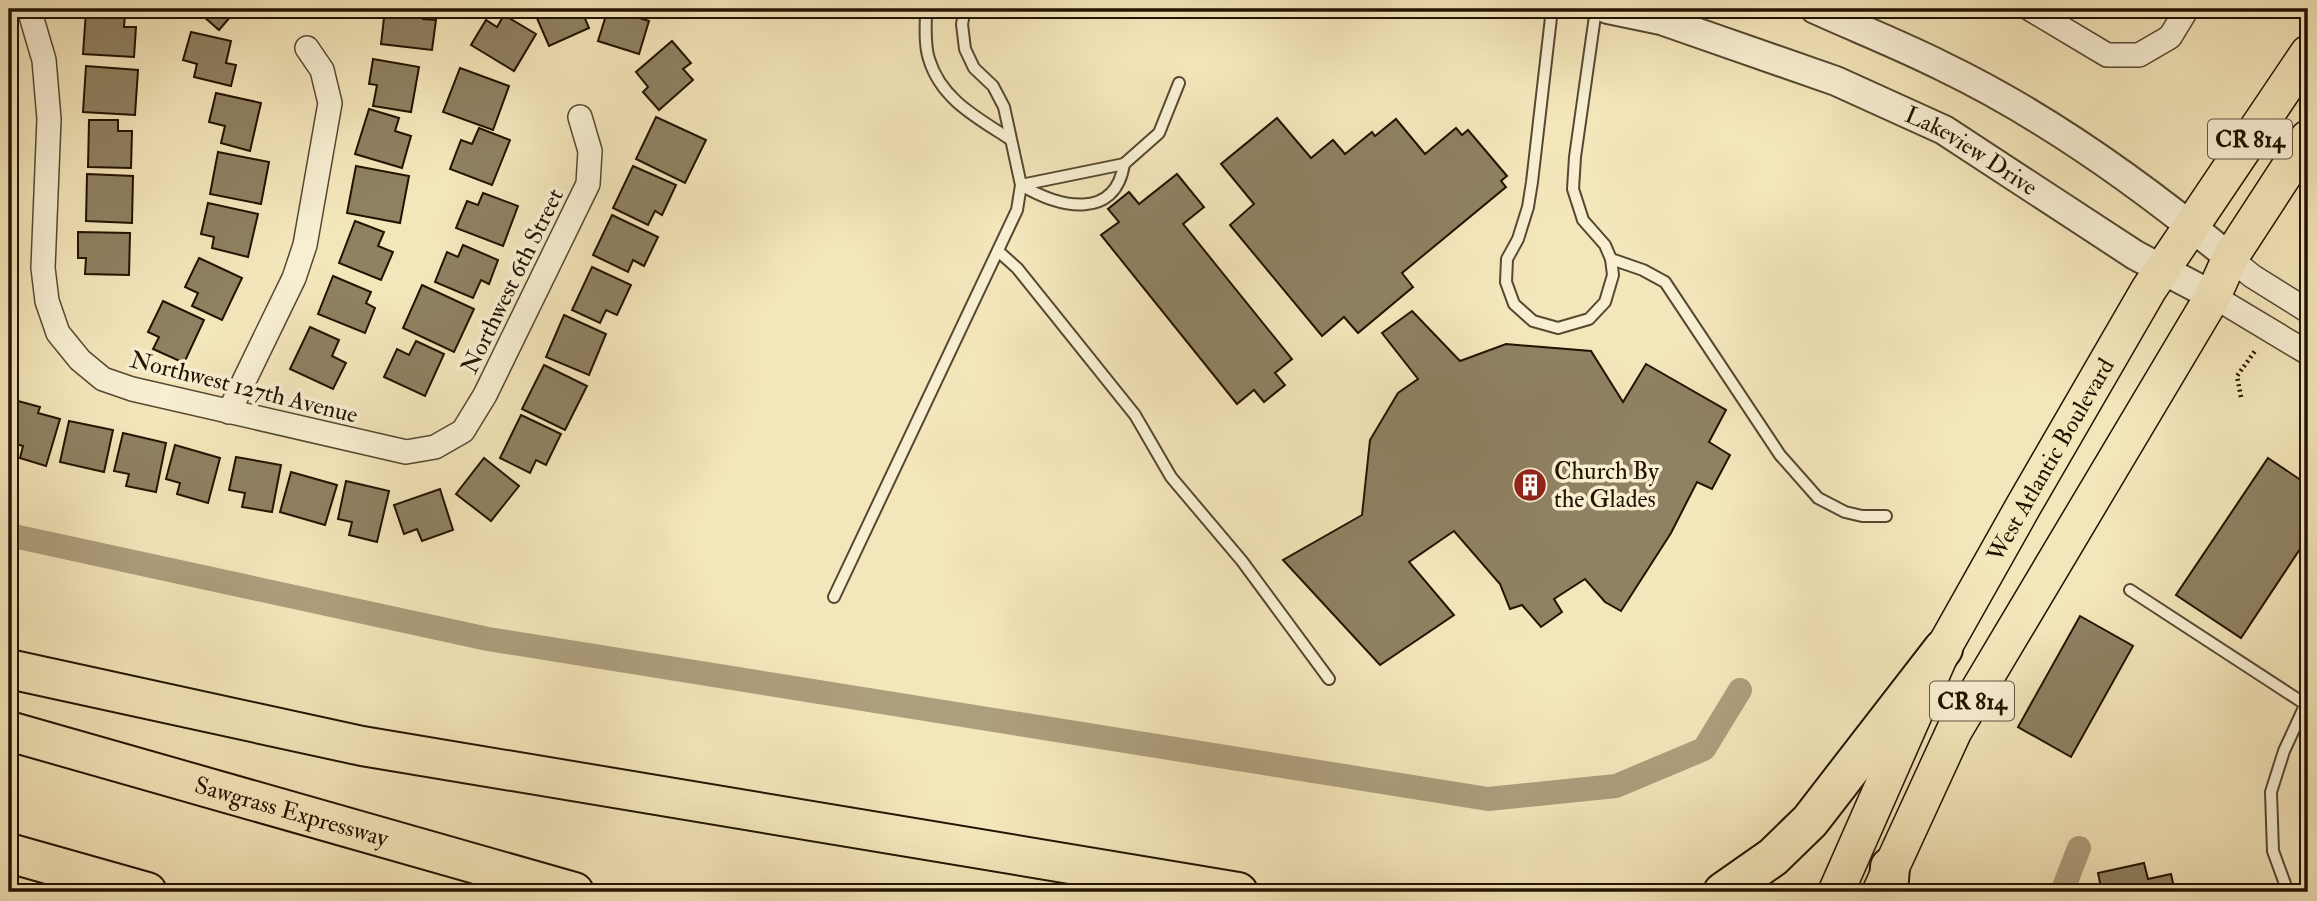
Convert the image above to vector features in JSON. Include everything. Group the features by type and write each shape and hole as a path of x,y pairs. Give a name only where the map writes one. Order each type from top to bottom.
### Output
{"highway":[{"path":"1723,892 1773,857 1810,821 1943,649"},
{"path":"9,669 362,746 1238,892"},
{"name":"Sawgrass Expressway","path":"9,731 574,892"},
{"path":"9,853 146,892"}],"main road":[{"name":"West Atlantic Boulevard","path":"1836,892 1943,649 2163,269 2190,225 2308,53"},
{"name":"CR 814","path":"1886,884 1954,731 2213,296 2230,258 2308,138"}],"street":[{"name":"Northwest 127th Avenue","path":"30,9 44,60 49,119 43,268 47,301 58,333 80,360 103,379 132,389 406,452 435,447"},
{"name":"Lakeview Drive","path":"1608,9 1661,20 1836,81 1944,130 2135,255 2213,296 2308,353"},
{"path":"1815,9 1942,66 2020,108 2166,206 2252,276 2308,311"},
{"path":"2030,9 2107,55 2139,55 2170,37 2187,9"},
{"path":"229,412 294,278 305,245 330,103 322,70 307,48"},
{"name":"Northwest 6th Street","path":"435,447 463,431 485,395 588,184 590,151 580,117"}],"lane":[{"path":"926,9 928,57 941,88 970,113 1010,139"},
{"path":"834,597 1017,210 1021,185 1004,107 993,86 974,68 965,49 962,24 965,9"},
{"path":"1552,9 1528,207 1518,239 1507,260 1506,282 1514,304 1532,321 1558,328 1589,319 1605,302 1613,275 1611,259 1605,245 1583,220 1573,189 1596,9"},
{"path":"1021,185 1124,164 1159,133 1180,83"},
{"path":"1021,185 1058,203 1079,206 1100,201 1115,188 1121,179 1124,164"},
{"path":"998,251 1017,268 1135,415 1171,477 1242,561 1329,679"},
{"path":"1611,259 1643,270 1665,282 1780,455 1818,498 1845,512 1862,516 1886,516"},
{"path":"2130,590 2307,702 2284,751 2271,792 2273,851 2288,892"}],"path":[{"path":"2241,397 2237,376 2255,351"}],"building":[{"path":"195,9 237,9 219,30"},
{"path":"385,9 425,9 423,19 436,20 432,50 381,44"},
{"path":"533,9 581,9 589,28 549,46"},
{"path":"608,9 638,9 636,17 649,21 639,54 598,41"},
{"path":"86,11 125,14 124,27 136,27 134,57 83,54"},
{"path":"504,15 536,34 514,71 471,45 486,20 497,27"},
{"path":"191,32 231,41 226,63 236,65 231,86 194,77 197,64 183,60"},
{"path":"672,41 691,63 683,69 693,80 659,110 643,92 648,87 636,72"},
{"path":"373,59 419,67 411,112 373,106 377,85 369,84"},
{"path":"86,66 138,70 135,115 83,112"},
{"path":"460,68 509,86 493,130 443,112"},
{"path":"216,93 261,103 250,151 221,143 225,126 209,122"},
{"path":"369,109 399,118 395,131 411,136 402,168 355,154"},
{"path":"656,117 706,140 685,183 636,159"},
{"path":"1277,118 1311,158 1333,140 1345,154 1372,132 1375,136 1396,119 1425,154 1456,128 1462,135 1468,130 1507,176 1501,181 1506,187 1402,273 1413,287 1358,333 1344,317 1322,336 1230,225 1254,204 1221,164"},
{"path":"89,120 118,120 118,131 132,131 131,168 88,167"},
{"path":"479,128 510,140 492,185 450,169 461,140 472,144"},
{"path":"218,152 269,162 261,204 210,194"},
{"path":"356,166 409,176 400,223 347,213"},
{"path":"633,166 676,185 662,215 655,211 648,225 613,208"},
{"path":"87,174 133,176 132,223 86,221"},
{"path":"1177,174 1204,207 1183,224 1292,359 1275,373 1285,385 1264,402 1254,390 1237,404 1101,235 1119,222 1108,209 1129,192 1139,204"},
{"path":"483,193 518,206 503,246 456,228 467,201 478,205"},
{"path":"208,203 258,214 248,257 212,248 214,237 201,234"},
{"path":"612,215 658,237 644,266 633,260 628,272 593,255"},
{"path":"355,221 384,232 378,246 393,252 381,280 339,263"},
{"path":"78,232 130,233 129,275 85,274 86,258 78,258"},
{"path":"463,245 498,260 489,284 481,280 473,298 435,282 447,252 458,257"},
{"path":"199,258 242,278 222,320 192,306 198,293 185,287"},
{"path":"592,267 631,285 617,315 606,310 600,323 572,310"},
{"path":"333,276 371,292 366,303 375,308 365,333 318,314"},
{"path":"422,285 474,309 454,352 403,328"},
{"path":"163,301 204,320 184,363 153,349 159,337 148,332"},
{"name":"Church By the Glades","path":"1412,311 1460,361 1506,344 1591,351 1623,402 1646,364 1726,410 1709,442 1730,455 1712,489 1697,482 1671,533 1621,611 1605,602 1585,579 1554,599 1562,612 1541,627 1522,605 1510,609 1500,584 1454,531 1409,562 1454,615 1380,665 1283,560 1362,515 1370,440 1398,393 1418,379 1382,333"},
{"path":"564,315 606,334 589,375 546,357"},
{"path":"310,327 339,340 332,356 346,363 333,389 290,369"},
{"path":"416,341 444,354 425,396 384,377 397,349 409,355"},
{"path":"544,365 587,386 565,430 522,409"},
{"path":"18,401 40,407 38,413 60,419 46,466 20,458 23,446 9,442"},
{"path":"521,415 561,434 546,465 536,460 530,473 500,458"},
{"path":"69,421 113,430 104,472 60,462"},
{"path":"123,433 166,443 156,492 126,486 129,474 114,471"},
{"path":"175,445 220,458 208,503 177,494 180,483 166,479"},
{"path":"236,457 281,465 272,512 242,507 245,493 229,490"},
{"path":"484,458 519,486 491,521 456,494"},
{"path":"2268,458 2308,485 2308,537 2241,638 2176,595"},
{"path":"291,472 337,485 325,525 280,512"},
{"path":"346,481 389,491 377,542 349,535 352,522 338,519"},
{"path":"440,489 453,530 422,541 417,529 404,534 394,505"},
{"path":"2080,616 2133,646 2071,757 2018,727"},
{"path":"2144,863 2148,879 2171,874 2175,892 2102,892 2098,873"}],"waterway":[{"path":"9,535 488,639 1488,799 1616,786 1704,749 1740,690"},
{"path":"2062,892 2079,848"}],"place":[{"name":"Church By the Glades","path":"1530,485"}]}
